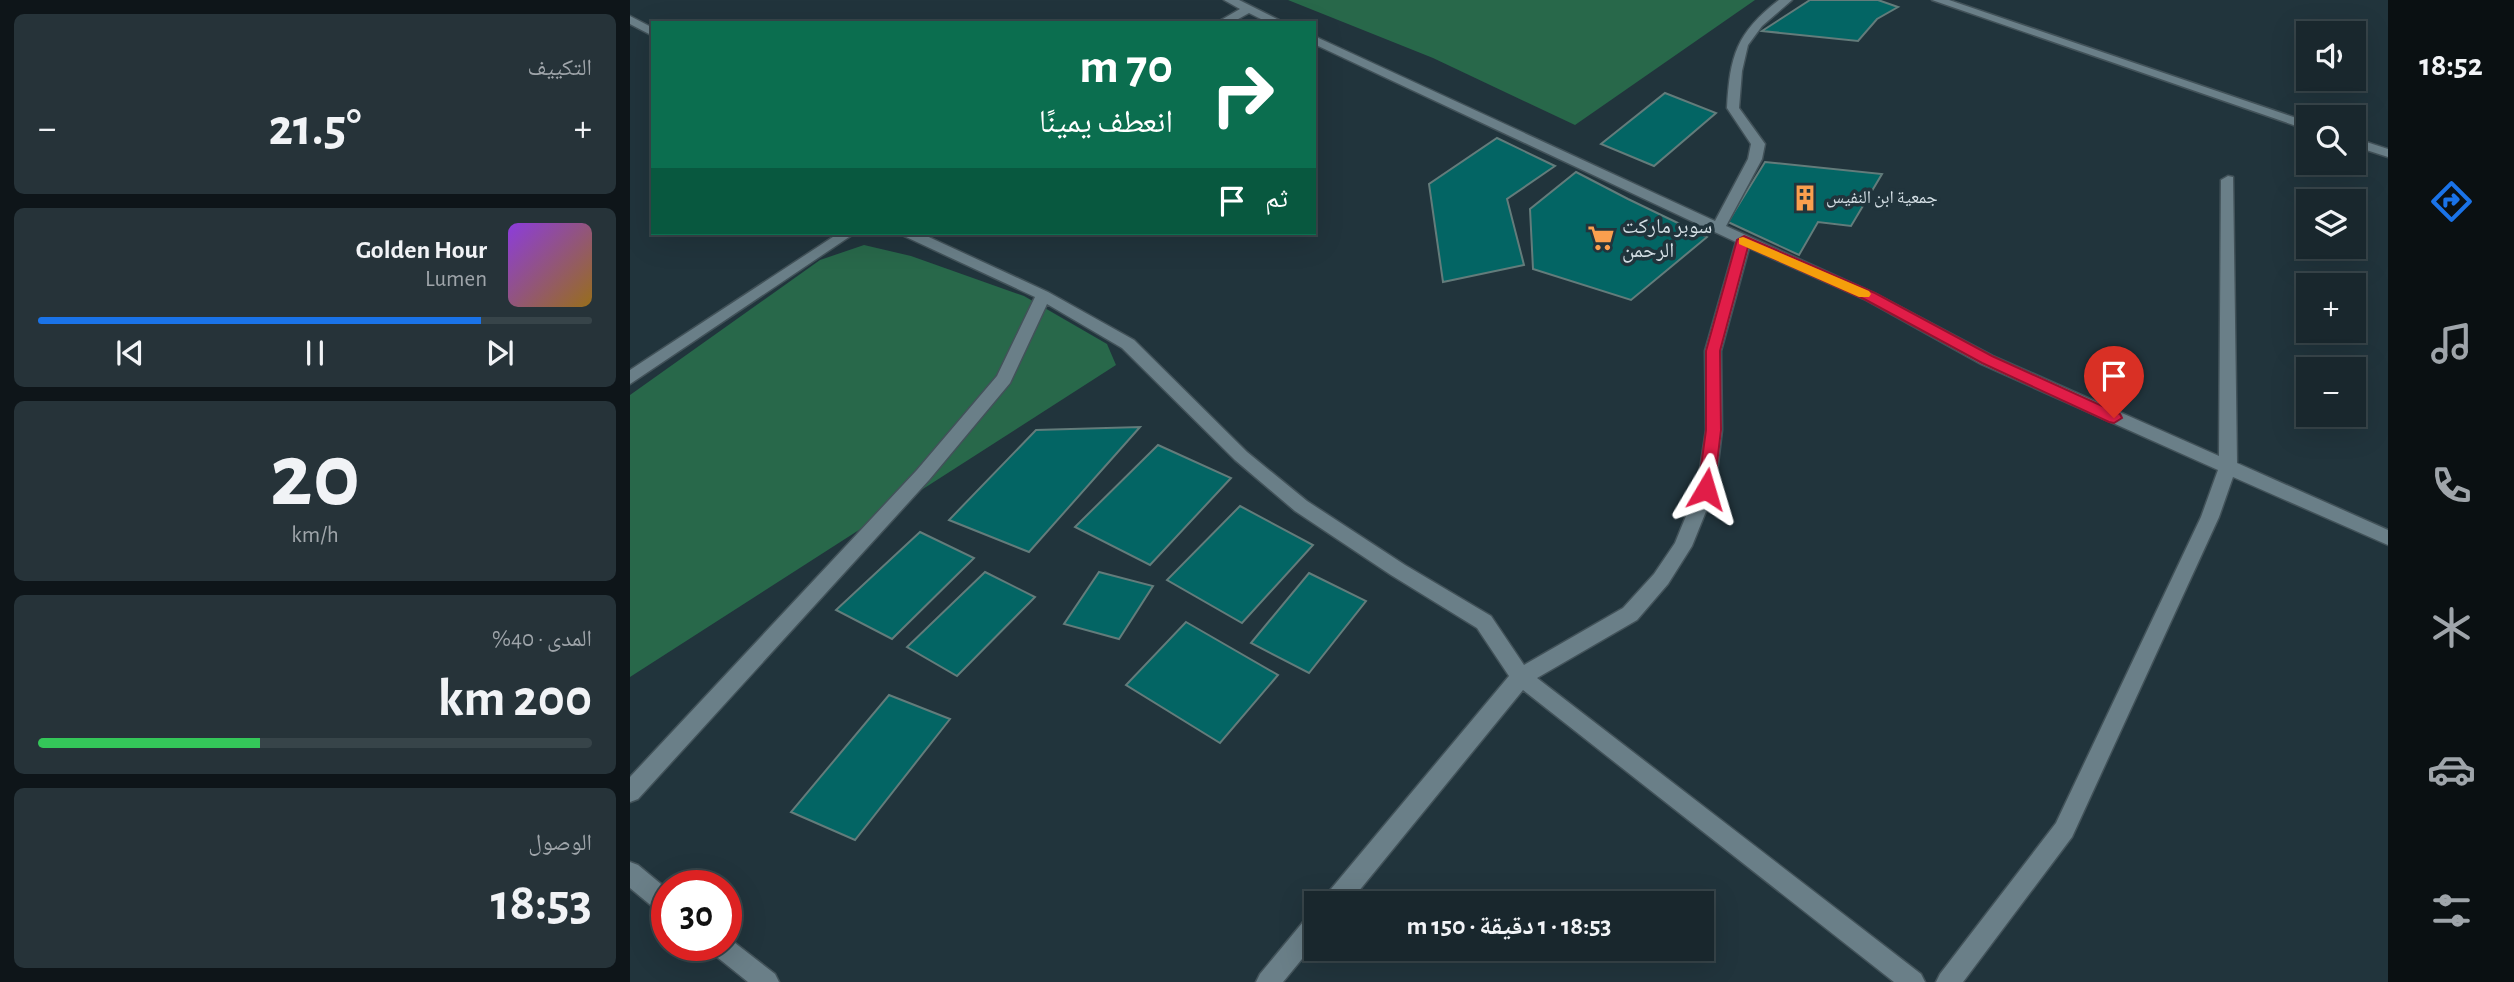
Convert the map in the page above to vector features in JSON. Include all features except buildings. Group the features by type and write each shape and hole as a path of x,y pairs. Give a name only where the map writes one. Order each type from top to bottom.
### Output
{"street":[{"path":"1230,0 1275,21"},
{"path":"1719,227 1755,159 1758,144 1733,108 1742,42 1756,21 1786,0"},
{"path":"1938,0 2296,122"},
{"path":"1226,21 1248,9"},
{"path":"630,19 651,32"},
{"path":"1316,40 1871,297 1998,365 2388,538"},
{"path":"2366,146 2388,153"},
{"path":"1948,982 2064,830 2210,517 2228,466 2228,180"},
{"path":"630,377 845,235"},
{"path":"913,235 1043,295 1128,344 1241,456 1301,506 1398,570 1484,622 1521,677 1913,982"},
{"path":"1344,891 1521,677 1630,614 1661,579 1683,546 1706,489 1714,430 1713,351 1744,240"},
{"path":"630,792 923,475 1004,379 1043,295"},
{"path":"630,873 651,891"},
{"path":"1268,982 1304,938"},
{"path":"740,961 767,982"}],"green space":[{"path":"1288,0 1755,0 1575,125 1433,58"},
{"path":"864,245 911,256 1024,296 1107,344 1116,365 630,677 630,395 820,260"}],"slow traffic":[{"path":"1743,241 1864,294"}],"place":[{"name":"جمعية ابن النفيس","path":"1805,198"},
{"name":"سوبر ماركت الرحمن","path":"1601,238"}],"route":[{"path":"1706,489 1714,430 1713,351 1744,240 1871,297 1987,360 2114,418"}]}
